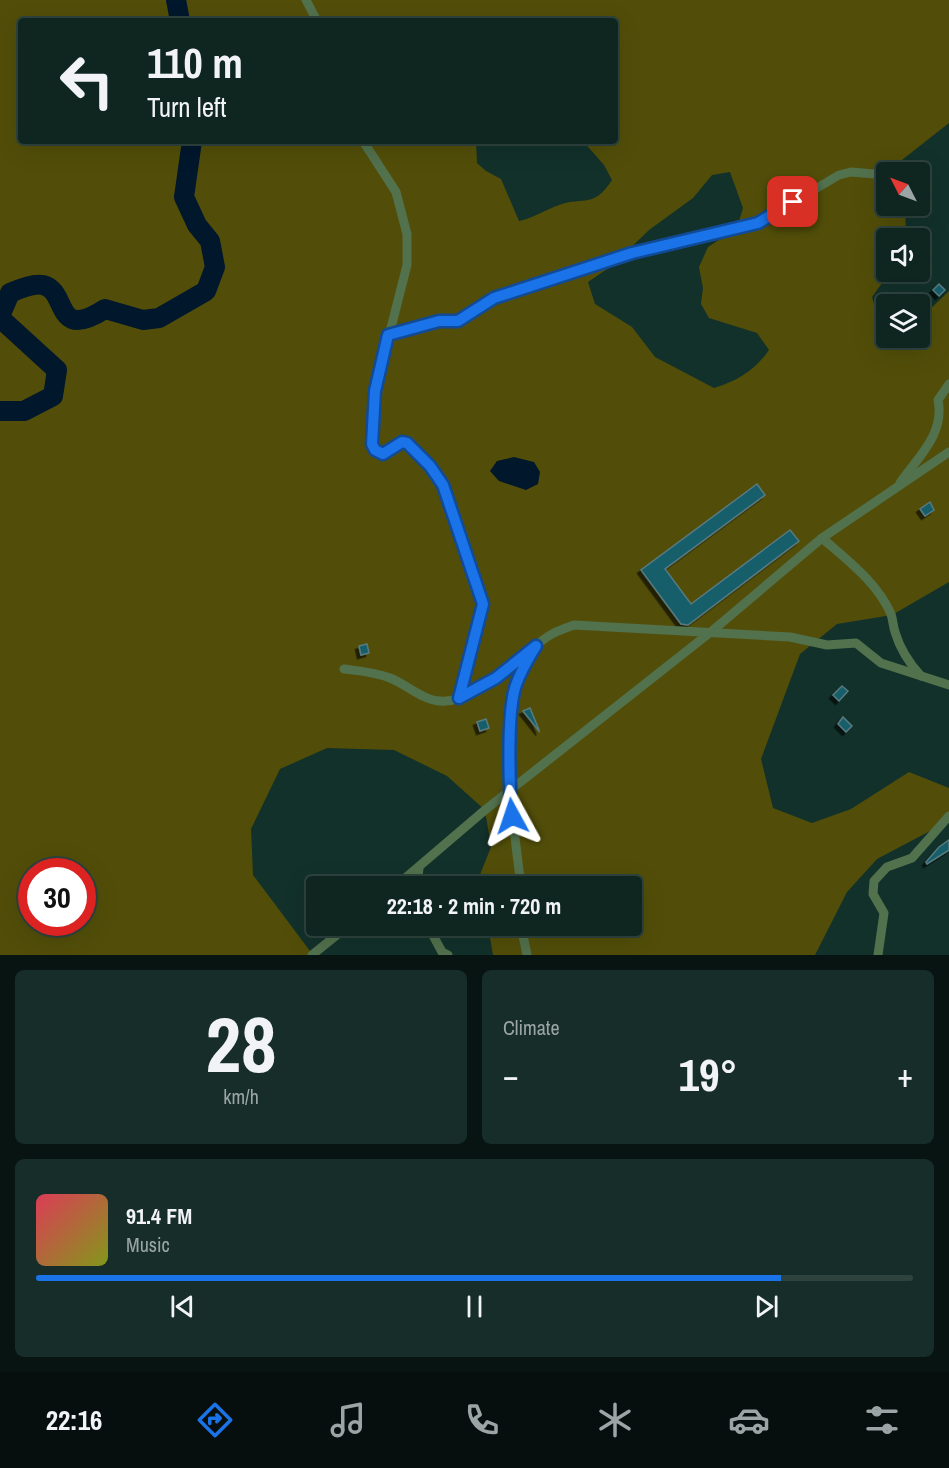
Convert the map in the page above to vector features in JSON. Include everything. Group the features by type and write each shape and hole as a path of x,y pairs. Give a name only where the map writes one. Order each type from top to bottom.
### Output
{"street":[{"path":"306,0 315,18"},
{"path":"365,144 396,192 407,234 407,265 375,391 372,444 375,450 383,454 402,442 407,443 430,466 443,485 483,604 459,698"},
{"path":"388,335 439,321 458,321 494,298 632,253 758,223 839,175 851,172 876,174"},
{"path":"897,488 936,433 941,415 938,400 949,384"},
{"path":"409,876 485,810 712,632 822,538 949,452"},
{"path":"822,538 855,566 880,595 892,615 895,633 907,660 923,678"},
{"path":"344,669 391,678 421,695 440,701 459,698 496,678 555,631 574,625 789,637 827,645 856,643 881,663 949,685"},
{"path":"520,876 510,792 512,707 515,687 536,646"},
{"path":"878,955 884,913 873,894 874,881 887,867 912,858 949,816"},
{"path":"418,876 419,868"},
{"path":"312,955 336,936"},
{"path":"433,936 442,952 448,955"},
{"path":"523,936 527,955"}],"shaded area":[{"path":"0,0 949,0 949,123 899,162 876,162 876,216 905,216 906,228 876,228 876,282 883,282 872,297 876,305 876,348 930,348 930,309 949,291 949,582 892,615 837,624 800,654 761,759 773,808 812,823 851,809 909,772 949,788 949,821 877,859 847,892 815,955 493,955 490,936 642,936 642,876 479,876 491,847 485,810 447,776 394,750 327,748 280,769 251,829 253,875 313,955 0,955","holes":["730,172 743,208 737,228 708,247 699,267 703,288 701,304 709,318 757,333 769,350 745,374 714,388 655,357 632,327 595,304 588,282 613,265 649,230 693,198 712,175"]}],"water":[{"path":"514,457 534,462 540,472 538,484 526,490 499,481 490,471 497,461"}],"building":[{"path":"780,188 785,195 777,201 772,194"},
{"path":"939,284 945,290 939,296 933,290"},
{"path":"757,484 765,495 665,569 691,604 790,530 799,541 688,625 681,624 641,570"},
{"path":"930,502 934,510 925,516 920,509"},
{"path":"367,644 369,653 361,655 359,646"},
{"path":"842,686 848,691 839,701 833,695"},
{"path":"530,708 539,730 539,731 523,711"},
{"path":"843,717 852,726 846,732 838,724"},
{"path":"486,719 489,728 480,731 477,722"},
{"path":"949,840 949,850 927,864 926,862 939,847"}],"waterway":[{"path":"176,0 179,18"},
{"path":"0,316 10,293 35,285 43,285 51,289 64,312 77,320 88,318 105,309 143,320 159,318 206,291 215,267 210,241 197,225 184,197 192,144"},
{"path":"0,318 57,370 53,396 24,411 0,411"}],"route":[{"path":"512,816 510,792 512,707 515,687 536,646 496,678 476,691 459,698 483,615 483,604 443,485 430,466 407,443 402,442 383,454 378,453 372,444 375,391 388,335 439,321 458,321 494,298 632,253 758,223 793,202"}]}
